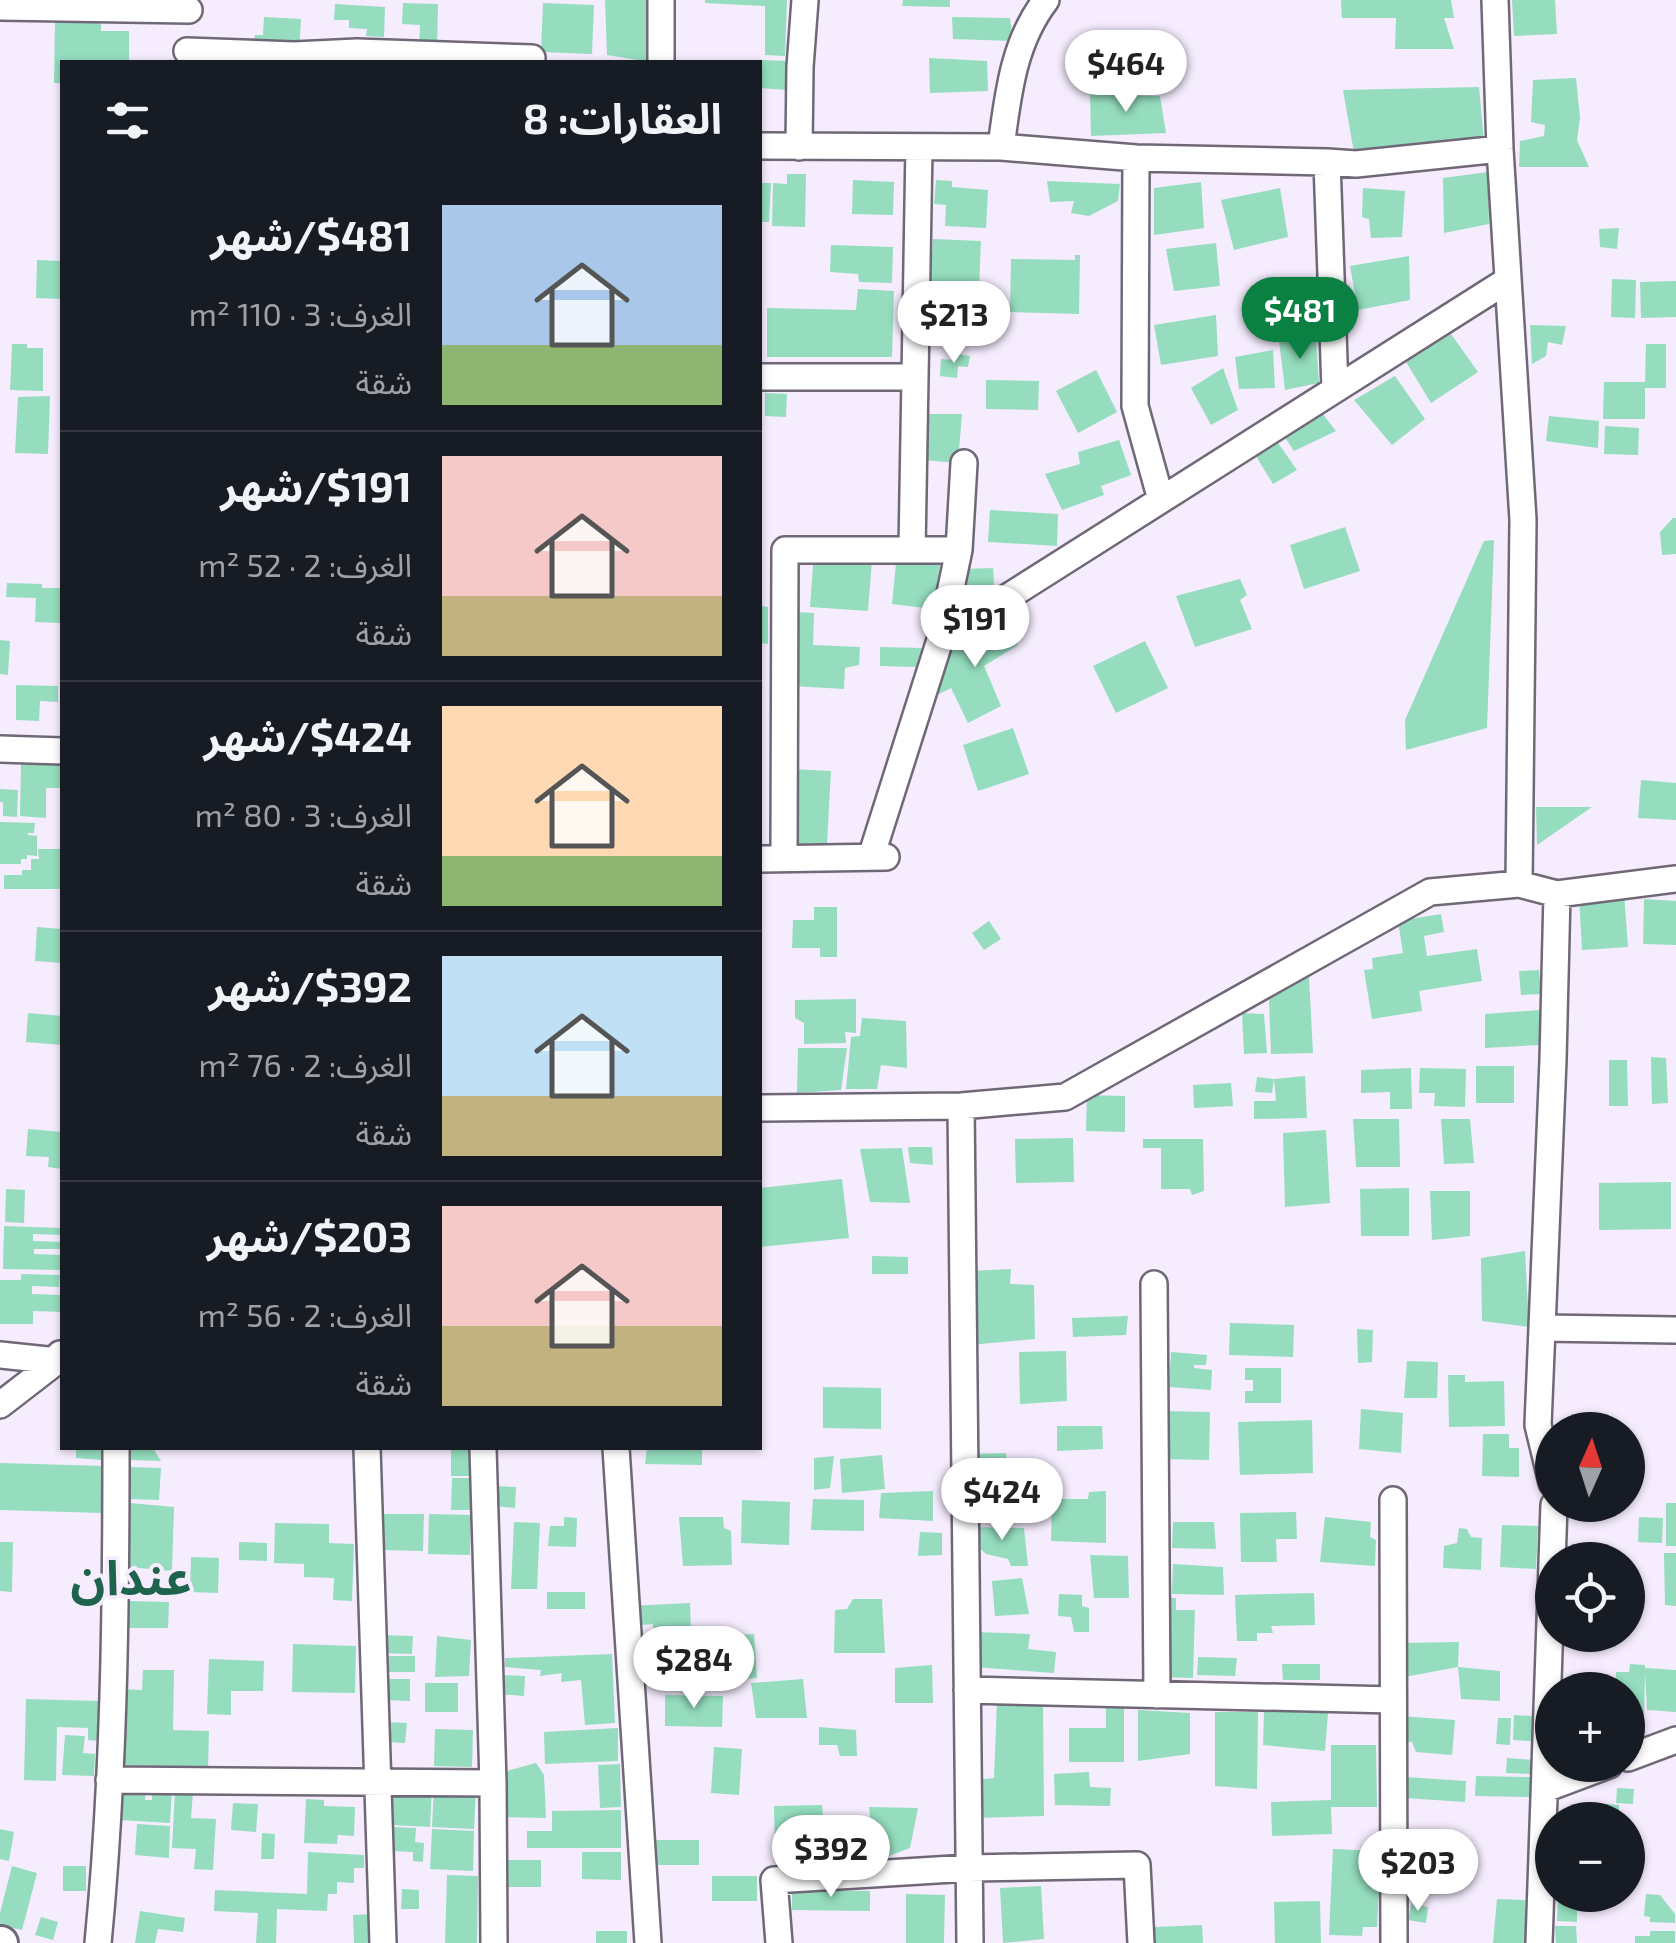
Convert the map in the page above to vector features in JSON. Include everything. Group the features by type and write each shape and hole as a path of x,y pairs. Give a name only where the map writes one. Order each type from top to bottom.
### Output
{"street":[{"path":"660,60 661,0"},
{"path":"799,146 805,0"},
{"path":"1001,147 1013,69 1046,0"},
{"path":"1495,0 1500,149 1523,520 1519,884"},
{"path":"0,6 189,5 187,57 357,52 532,58"},
{"path":"762,146 1001,147 1136,158 1356,164 1500,149"},
{"path":"912,550 919,147"},
{"path":"1136,158 1135,406 1161,500"},
{"path":"1327,162 1335,389"},
{"path":"940,640 1508,280"},
{"path":"762,377 915,377"},
{"path":"959,550 786,550 772,858 879,857 940,640 959,550 964,463"},
{"path":"0,749 60,751"},
{"path":"762,1108 961,1106 1066,1097 1430,892 1519,884 1557,894 1676,879"},
{"path":"1539,1412 1557,894"},
{"path":"961,1106 970,1943"},
{"path":"1154,1284 1157,1694"},
{"path":"1542,1328 1676,1330"},
{"path":"0,1355 60,1356"},
{"path":"0,1405 60,1356"},
{"path":"98,1943 110,1780 116,1450"},
{"path":"366,1450 383,1943"},
{"path":"483,1450 494,1943"},
{"path":"616,1450 648,1943"},
{"path":"1393,1500 1394,1943"},
{"path":"1540,1943 1553,1522"},
{"path":"967,1690 1393,1700"},
{"path":"1645,1752 1676,1740"},
{"path":"110,1780 493,1783"},
{"path":"1545,1789 1564,1782"},
{"path":"779,1943 774,1880 969,1868 1137,1865 1140,1943"}],"building":[{"path":"605,0 658,0 650,60 607,55"},
{"path":"705,0 787,0 785,56 765,55 765,6"},
{"path":"903,0 950,0 950,7 902,6"},
{"path":"1341,0 1451,0 1454,18 1444,18 1454,49 1395,49 1396,18 1342,18"},
{"path":"1512,0 1555,0 1557,34 1514,36"},
{"path":"403,3 438,4 437,49 419,49 420,25 402,24"},
{"path":"543,3 594,5 592,54 541,52"},
{"path":"335,4 385,7 384,37 366,36 367,29 349,28 349,20 334,20"},
{"path":"264,17 301,19 299,51 254,49 255,35 263,35"},
{"path":"952,17 1010,18 1013,41 953,39"},
{"path":"55,18 101,19 101,31 129,31 129,60 60,60 60,83 54,83"},
{"path":"929,58 987,61 988,91 930,93"},
{"path":"762,60 789,61 787,90 762,88"},
{"path":"1576,78 1580,118 1577,140 1589,167 1519,167 1520,141 1544,136 1545,125 1531,122 1533,80"},
{"path":"1479,87 1484,141 1356,164 1343,90"},
{"path":"1090,94 1160,96 1166,133 1091,136"},
{"path":"1488,172 1489,224 1444,233 1443,178"},
{"path":"787,174 806,174 805,227 772,226 773,183 787,184"},
{"path":"853,180 894,182 893,215 852,214"},
{"path":"936,180 952,181 952,187 988,190 986,228 945,226 946,205 934,204"},
{"path":"1047,181 1120,184 1118,201 1089,216 1071,213 1074,201 1050,202"},
{"path":"1201,182 1204,228 1154,235 1154,188"},
{"path":"762,183 771,183 769,222 762,222"},
{"path":"1280,188 1288,237 1234,250 1221,200"},
{"path":"1363,188 1405,191 1402,237 1371,238 1369,219 1362,217"},
{"path":"1619,228 1617,249 1600,247 1599,229"},
{"path":"933,239 981,241 979,289 930,286"},
{"path":"1216,243 1220,286 1174,291 1166,249"},
{"path":"831,245 893,247 892,283 859,282 858,274 830,272"},
{"path":"1075,255 1080,255 1079,314 1010,312 1011,259 1075,260"},
{"path":"1409,256 1410,300 1358,310 1350,266"},
{"path":"37,260 60,261 60,299 36,298"},
{"path":"1612,279 1636,280 1635,318 1611,317"},
{"path":"1676,281 1676,317 1641,318 1640,282"},
{"path":"858,289 894,291 892,357 767,357 767,308 856,310"},
{"path":"924,293 948,293 946,309 963,309 963,332 924,336"},
{"path":"1216,315 1218,356 1161,365 1154,325"},
{"path":"1530,325 1566,326 1562,345 1548,342 1546,356 1532,364"},
{"path":"1451,334 1478,372 1431,403 1406,362"},
{"path":"1316,337 1319,383 1285,390 1279,341"},
{"path":"12,344 43,348 43,391 10,390"},
{"path":"1646,344 1666,344 1666,388 1645,388 1645,419 1603,419 1604,382 1645,382"},
{"path":"1273,350 1275,388 1239,389 1235,357"},
{"path":"956,354 970,356 968,367 958,366 957,378 940,376 941,359 955,360"},
{"path":"1223,368 1238,410 1211,425 1191,388"},
{"path":"1096,370 1117,412 1078,433 1056,391"},
{"path":"1395,376 1425,419 1392,445 1354,400"},
{"path":"986,380 1039,381 1038,410 986,409"},
{"path":"765,393 787,394 786,417 765,416"},
{"path":"50,396 48,454 15,453 18,397"},
{"path":"1319,409 1336,431 1294,451 1282,433"},
{"path":"922,414 962,414 958,463 923,460"},
{"path":"1549,416 1599,421 1598,448 1546,441"},
{"path":"1605,426 1639,428 1638,455 1604,454"},
{"path":"1119,440 1131,475 1101,486 1104,495 1062,510 1045,474 1080,464 1078,452"},
{"path":"1276,440 1297,470 1273,484 1254,453"},
{"path":"990,510 1058,514 1057,546 988,542"},
{"path":"1673,518 1676,554 1662,555 1660,532"},
{"path":"1345,527 1360,571 1304,589 1290,545"},
{"path":"1494,540 1487,728 1406,750 1405,720 1484,541"},
{"path":"872,560 868,611 810,607 813,565"},
{"path":"896,564 940,565 933,609 892,604"},
{"path":"993,568 995,599 959,602 960,569"},
{"path":"1240,579 1247,595 1240,600 1252,629 1195,647 1176,596"},
{"path":"7,583 60,588 60,623 35,622 36,598 6,597"},
{"path":"762,606 768,607 768,644 762,643"},
{"path":"795,612 814,613 813,645 860,647 859,665 845,668 844,689 792,686"},
{"path":"1000,618 1018,645 984,666 1001,706 968,723 951,688 935,696 940,657"},
{"path":"0,640 10,641 8,675 0,674"},
{"path":"1145,641 1168,688 1116,713 1093,666"},
{"path":"880,647 922,648 916,667 880,666"},
{"path":"16,685 58,686 58,702 40,701 39,721 16,720"},
{"path":"1013,728 1029,774 978,791 963,745"},
{"path":"21,764 60,764 60,788 46,788 46,818 20,816"},
{"path":"792,769 831,771 827,844 792,845"},
{"path":"1641,780 1676,783 1676,820 1638,818"},
{"path":"0,789 18,790 17,817 3,816"},
{"path":"1536,807 1592,807 1537,845"},
{"path":"0,822 35,823 34,833 28,835 37,836 37,856 27,855 21,864 0,864"},
{"path":"38,849 60,849 60,889 4,889 4,875 22,875 22,870 31,870 31,859 39,859"},
{"path":"1624,893 1628,947 1582,950 1579,896"},
{"path":"1644,899 1676,901 1676,945 1643,944"},
{"path":"814,907 837,907 837,957 820,957 820,948 792,948 793,920 814,920"},
{"path":"1441,914 1444,932 1424,936 1427,956 1477,949 1482,981 1419,991 1422,1011 1372,1019 1364,970 1373,969 1372,958 1403,953 1398,921"},
{"path":"989,921 1001,939 984,950 972,933"},
{"path":"37,927 60,929 60,963 35,961"},
{"path":"1539,970 1541,994 1521,995 1519,971"},
{"path":"1309,977 1313,1053 1271,1054 1269,999"},
{"path":"856,999 856,1033 845,1032 846,1043 804,1044 804,1023 795,1018 795,1000"},
{"path":"1540,1010 1539,1045 1485,1048 1485,1014"},
{"path":"28,1013 60,1016 60,1045 26,1042"},
{"path":"1242,1013 1264,1014 1267,1053 1244,1054"},
{"path":"862,1018 906,1021 907,1068 881,1065 877,1089 846,1089 851,1037 860,1036"},
{"path":"798,1048 847,1048 841,1090 797,1093"},
{"path":"1651,1057 1666,1058 1668,1103 1652,1104"},
{"path":"1609,1060 1627,1060 1628,1106 1609,1106"},
{"path":"1476,1066 1514,1066 1514,1103 1476,1103"},
{"path":"1411,1068 1412,1109 1390,1109 1390,1092 1361,1093 1361,1070"},
{"path":"1420,1068 1466,1069 1465,1107 1434,1106 1435,1093 1419,1093"},
{"path":"1305,1076 1307,1118 1254,1119 1254,1101 1276,1101 1274,1079"},
{"path":"1257,1077 1274,1079 1272,1093 1255,1092"},
{"path":"1231,1083 1233,1106 1194,1108 1193,1085"},
{"path":"1087,1095 1125,1096 1125,1132 1086,1131"},
{"path":"1353,1119 1399,1119 1400,1167 1356,1167"},
{"path":"1441,1119 1470,1119 1474,1163 1444,1164"},
{"path":"28,1129 60,1132 60,1169 48,1167 49,1157 26,1156"},
{"path":"1326,1130 1330,1203 1285,1207 1283,1133"},
{"path":"1073,1138 1074,1182 1016,1183 1015,1139"},
{"path":"1143,1139 1203,1139 1204,1191 1192,1195 1190,1189 1161,1189 1161,1148 1143,1148"},
{"path":"908,1147 932,1147 933,1165 910,1163"},
{"path":"902,1148 910,1203 870,1202 860,1149"},
{"path":"842,1179 849,1238 762,1247 762,1188"},
{"path":"1671,1182 1671,1229 1599,1230 1599,1183"},
{"path":"1409,1188 1409,1236 1361,1236 1360,1189"},
{"path":"6,1189 25,1190 24,1223 5,1222"},
{"path":"1430,1191 1470,1191 1470,1236 1432,1240"},
{"path":"4,1226 60,1228 60,1235 33,1234 33,1241 60,1242 60,1249 34,1249 34,1254 60,1255 60,1270 3,1269"},
{"path":"1525,1251 1529,1327 1482,1321 1481,1258"},
{"path":"872,1256 908,1257 908,1274 872,1274"},
{"path":"1011,1269 1010,1284 1034,1285 1035,1339 970,1345 969,1271"},
{"path":"21,1274 60,1275 59,1287 32,1286 32,1294 60,1295 60,1312 33,1311 33,1324 0,1324 0,1280 21,1280"},
{"path":"1128,1316 1126,1335 1073,1337 1072,1318"},
{"path":"1230,1323 1294,1325 1293,1357 1229,1355"},
{"path":"1357,1329 1373,1330 1372,1362 1358,1363"},
{"path":"1066,1351 1067,1401 1020,1404 1019,1352"},
{"path":"1171,1352 1207,1355 1206,1365 1194,1368 1212,1370 1211,1390 1169,1387"},
{"path":"1407,1361 1438,1362 1437,1398 1404,1398"},
{"path":"1245,1368 1281,1368 1281,1403 1245,1403 1245,1391 1253,1391 1253,1380 1245,1380"},
{"path":"1448,1375 1465,1375 1465,1382 1504,1381 1505,1426 1449,1427"},
{"path":"823,1387 881,1388 881,1429 823,1428"},
{"path":"1361,1409 1403,1413 1401,1453 1359,1449"},
{"path":"1160,1411 1210,1412 1209,1460 1159,1459"},
{"path":"1312,1420 1313,1473 1240,1475 1238,1422"},
{"path":"1057,1426 1102,1426 1103,1449 1057,1451"},
{"path":"1483,1434 1509,1434 1509,1448 1519,1448 1519,1477 1482,1476"},
{"path":"76,1450 102,1450 101,1460 76,1458"},
{"path":"129,1450 154,1450 161,1461 129,1460"},
{"path":"451,1450 473,1450 472,1476 451,1476"},
{"path":"647,1450 702,1450 702,1465 645,1464"},
{"path":"1006,1453 1009,1481 973,1483 970,1454"},
{"path":"882,1455 885,1489 842,1493 840,1459"},
{"path":"834,1456 830,1488 814,1490 814,1458"},
{"path":"0,1463 105,1466 103,1513 0,1510"},
{"path":"129,1467 161,1468 159,1500 128,1499"},
{"path":"452,1478 473,1478 473,1510 451,1510"},
{"path":"1021,1485 1026,1521 987,1516 984,1486"},
{"path":"494,1486 516,1487 515,1508 493,1506"},
{"path":"933,1491 933,1521 879,1518 881,1493"},
{"path":"1106,1491 1106,1543 1051,1541 1052,1499 1088,1499 1089,1492"},
{"path":"813,1499 864,1500 864,1531 811,1530"},
{"path":"742,1500 790,1502 789,1545 741,1543"},
{"path":"130,1503 174,1507 172,1571 128,1567"},
{"path":"1666,1503 1676,1503 1676,1546 1666,1546"},
{"path":"1296,1512 1297,1539 1276,1539 1277,1562 1241,1562 1240,1513"},
{"path":"381,1514 424,1514 423,1551 381,1550"},
{"path":"429,1514 471,1515 470,1555 428,1554"},
{"path":"564,1517 577,1518 576,1547 548,1546 550,1526 564,1526"},
{"path":"679,1517 723,1517 724,1528 731,1531 732,1565 683,1566"},
{"path":"1325,1517 1371,1522 1370,1537 1376,1540 1375,1566 1320,1562"},
{"path":"1645,1517 1663,1518 1662,1543 1638,1542 1639,1522 1645,1522"},
{"path":"514,1522 540,1523 537,1589 511,1589"},
{"path":"1173,1522 1214,1522 1216,1549 1172,1548"},
{"path":"275,1523 329,1524 329,1543 354,1544 352,1601 333,1600 334,1578 304,1577 304,1564 274,1563"},
{"path":"1502,1525 1538,1526 1535,1569 1500,1567"},
{"path":"971,1527 1024,1528 1028,1566 1011,1566 1008,1559 986,1554 970,1540"},
{"path":"1459,1528 1467,1529 1471,1537 1482,1538 1481,1570 1443,1568 1444,1546 1457,1543"},
{"path":"920,1532 942,1533 942,1555 918,1556"},
{"path":"0,1542 13,1542 12,1592 0,1591"},
{"path":"239,1542 267,1543 267,1561 239,1560"},
{"path":"1664,1553 1676,1553 1676,1606 1665,1605"},
{"path":"1090,1555 1128,1556 1129,1598 1094,1598"},
{"path":"191,1557 219,1558 218,1593 190,1592"},
{"path":"1173,1564 1223,1567 1224,1595 1172,1594"},
{"path":"1022,1578 1029,1614 995,1616 992,1581"},
{"path":"547,1592 585,1592 585,1609 547,1609"},
{"path":"1314,1593 1315,1625 1271,1626 1273,1633 1257,1633 1257,1641 1237,1641 1235,1595"},
{"path":"1059,1594 1082,1595 1082,1606 1089,1608 1089,1632 1074,1632 1071,1617 1058,1616"},
{"path":"1160,1597 1176,1598 1176,1610 1195,1610 1193,1678 1158,1677"},
{"path":"853,1599 882,1599 885,1653 834,1653 835,1610 847,1609"},
{"path":"126,1601 169,1602 168,1628 125,1628"},
{"path":"690,1603 691,1633 654,1635 653,1624 631,1626 630,1606"},
{"path":"976,1632 1030,1634 1028,1649 1056,1652 1054,1673 974,1667"},
{"path":"754,1634 757,1678 717,1681 716,1659 736,1658 734,1635"},
{"path":"379,1635 413,1636 412,1654 379,1653"},
{"path":"437,1636 471,1640 469,1676 435,1677"},
{"path":"1459,1642 1458,1667 1399,1678 1400,1643"},
{"path":"293,1644 356,1646 355,1693 292,1692"},
{"path":"612,1654 615,1723 585,1725 581,1680 561,1682 562,1673 540,1676 541,1670 505,1667 505,1658"},
{"path":"386,1656 415,1656 415,1672 386,1672"},
{"path":"1198,1657 1237,1658 1235,1676 1197,1675"},
{"path":"209,1659 264,1661 263,1691 231,1691 231,1715 207,1714"},
{"path":"1282,1664 1320,1664 1320,1680 1283,1680"},
{"path":"1630,1664 1676,1670 1676,1712 1647,1710 1645,1672 1629,1672"},
{"path":"932,1665 933,1703 895,1703 895,1668"},
{"path":"1458,1667 1500,1671 1500,1701 1461,1699"},
{"path":"143,1670 174,1670 173,1730 209,1731 208,1767 121,1765 122,1689 142,1690"},
{"path":"499,1675 525,1676 524,1696 498,1694"},
{"path":"385,1679 410,1679 410,1701 384,1700"},
{"path":"803,1679 807,1718 756,1718 751,1683"},
{"path":"425,1683 458,1683 458,1712 425,1712"},
{"path":"665,1695 723,1696 722,1727 665,1726"},
{"path":"26,1699 100,1701 99,1741 88,1740 88,1728 57,1727 56,1781 24,1780"},
{"path":"997,1701 1043,1704 1044,1816 975,1818 974,1780 994,1778"},
{"path":"1106,1708 1124,1708 1124,1762 1069,1762 1069,1728 1106,1728"},
{"path":"1138,1710 1190,1713 1190,1754 1138,1761"},
{"path":"1264,1711 1328,1713 1325,1751 1263,1745"},
{"path":"1215,1712 1258,1712 1257,1789 1215,1786"},
{"path":"1514,1715 1535,1716 1535,1741 1513,1740"},
{"path":"1400,1716 1455,1720 1452,1755 1416,1752 1412,1742 1397,1741"},
{"path":"1498,1718 1511,1718 1510,1745 1496,1744"},
{"path":"388,1722 407,1723 405,1743 387,1742"},
{"path":"819,1727 856,1730 857,1756 840,1756 837,1745 819,1745"},
{"path":"618,1728 618,1761 545,1764 544,1732"},
{"path":"435,1729 473,1730 472,1767 434,1766"},
{"path":"65,1735 85,1736 83,1753 95,1754 94,1776 62,1775"},
{"path":"1331,1745 1376,1745 1377,1807 1331,1807 1332,1834 1272,1836 1271,1802 1331,1800"},
{"path":"714,1747 742,1749 739,1795 711,1793"},
{"path":"1507,1758 1534,1760 1533,1774 1506,1773"},
{"path":"536,1763 544,1775 546,1818 500,1817 498,1779 510,1770"},
{"path":"620,1764 621,1807 600,1808 598,1765"},
{"path":"1089,1772 1090,1787 1111,1788 1110,1806 1055,1805 1054,1774"},
{"path":"1476,1776 1530,1777 1530,1797 1475,1796"},
{"path":"1406,1777 1466,1781 1465,1802 1405,1798"},
{"path":"394,1786 432,1788 430,1827 392,1825"},
{"path":"121,1787 146,1788 145,1800 152,1800 152,1789 172,1790 170,1823 119,1820"},
{"path":"434,1787 476,1788 474,1829 432,1827"},
{"path":"1617,1788 1634,1789 1633,1802 1616,1802"},
{"path":"175,1790 193,1791 191,1818 216,1819 213,1870 194,1869 196,1849 172,1848"},
{"path":"306,1799 324,1800 324,1806 355,1807 354,1836 338,1835 337,1844 304,1843"},
{"path":"233,1803 258,1804 256,1832 231,1830"},
{"path":"822,1805 823,1815 853,1826 856,1858 775,1857 774,1806"},
{"path":"869,1807 918,1808 910,1848 874,1857"},
{"path":"621,1810 621,1848 527,1848 527,1831 552,1831 552,1811"},
{"path":"137,1824 170,1826 169,1858 135,1855"},
{"path":"393,1827 416,1828 415,1842 424,1843 423,1862 413,1861 413,1852 392,1851"},
{"path":"0,1829 14,1832 9,1861 0,1859"},
{"path":"432,1829 474,1831 473,1871 430,1869"},
{"path":"262,1833 275,1834 274,1859 261,1859"},
{"path":"644,1840 699,1840 699,1865 644,1865"},
{"path":"1333,1849 1381,1851 1377,1927 1363,1927 1362,1936 1329,1935"},
{"path":"308,1852 364,1855 364,1868 354,1868 354,1883 337,1882 337,1894 328,1894 327,1911 277,1909 276,1943 256,1943 258,1913 214,1911 215,1890 307,1894"},
{"path":"582,1852 621,1852 621,1880 582,1879"},
{"path":"503,1860 541,1860 541,1887 503,1887"},
{"path":"12,1866 37,1873 22,1930 0,1925"},
{"path":"63,1866 86,1866 86,1891 63,1891"},
{"path":"447,1875 478,1876 477,1943 445,1943"},
{"path":"712,1876 757,1876 757,1901 712,1901"},
{"path":"1041,1886 1044,1939 1003,1943 1000,1888"},
{"path":"402,1889 419,1890 419,1909 401,1909"},
{"path":"792,1890 870,1891 870,1911 792,1910"},
{"path":"906,1894 945,1895 944,1943 906,1943"},
{"path":"1646,1894 1660,1895 1675,1914 1675,1923 1650,1922 1650,1917 1644,1916"},
{"path":"1497,1899 1525,1900 1525,1924 1537,1927 1537,1943 1493,1943"},
{"path":"1320,1901 1321,1943 1275,1943 1274,1902"},
{"path":"1411,1904 1428,1907 1426,1923 1408,1920"},
{"path":"140,1911 185,1918 183,1932 158,1929 155,1943 135,1943"},
{"path":"1557,1912 1577,1912 1577,1922 1557,1921"},
{"path":"373,1914 374,1943 354,1943 353,1915"},
{"path":"41,1917 58,1922 53,1940 35,1935"},
{"path":"1202,1925 1203,1943 1155,1943 1155,1927"},
{"path":"1555,1926 1576,1926 1577,1943 1556,1943"},
{"path":"596,1931 627,1931 627,1943 596,1943"},
{"path":"1650,1931 1675,1931 1675,1943 1635,1943 1635,1936 1650,1936"}],"district":[{"name":"عندان","path":"131,1578"}]}
